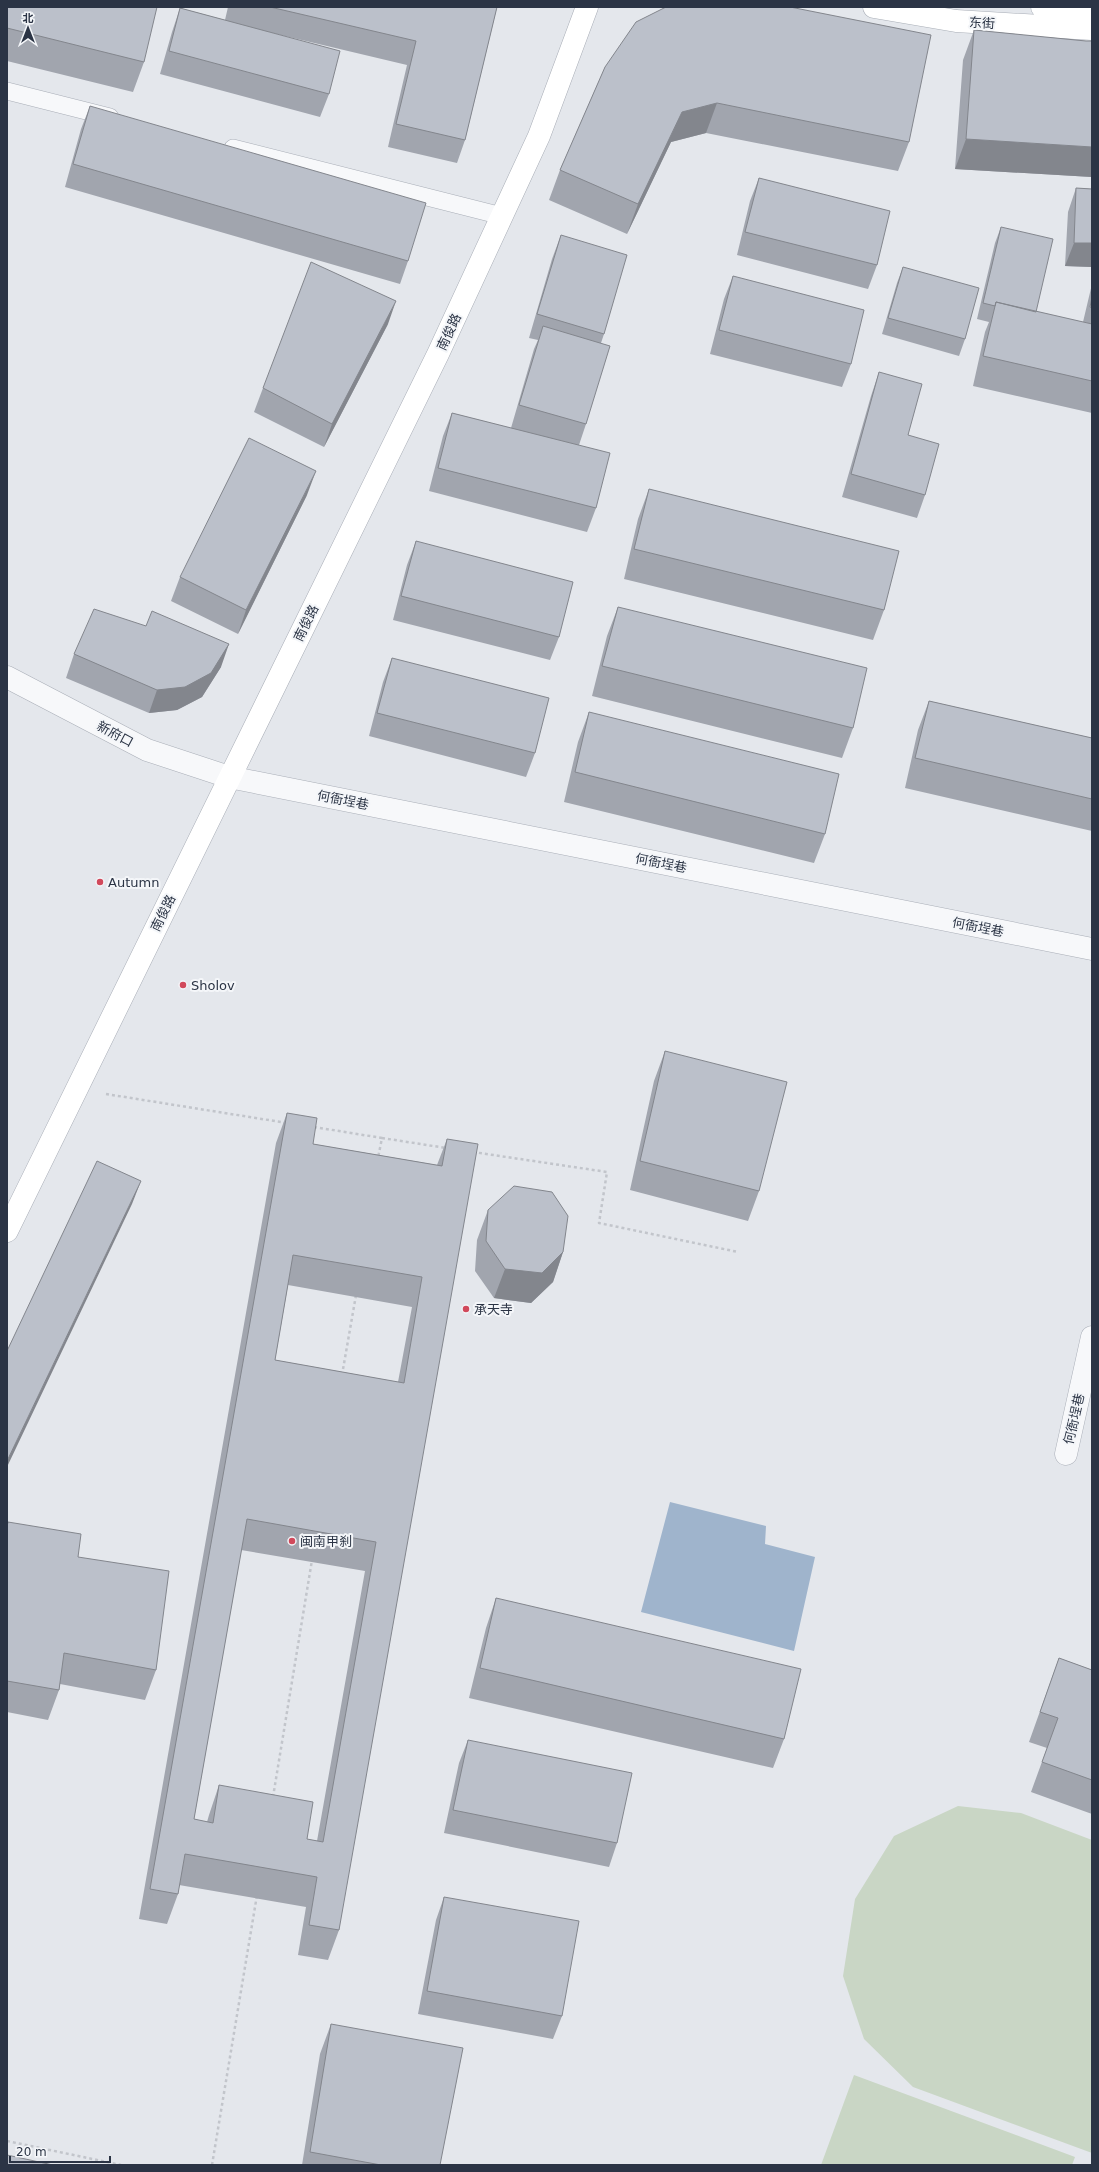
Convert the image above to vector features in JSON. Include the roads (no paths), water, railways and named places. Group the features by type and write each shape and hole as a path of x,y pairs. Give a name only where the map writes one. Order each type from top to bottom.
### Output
{"main road":[{"name":"南俊路","path":"7,1231 438,354 539,136 587,7"},
{"name":"东街","path":"874,7 956,21 1092,29"},
{"path":"1042,7 1092,13"}],"street":[{"name":"新府口","path":"7,678 147,750 229,777"},
{"name":"何衙埕巷","path":"229,777 1092,949"},
{"name":"何衙埕巷","path":"1066,1454 1092,1337"}],"lane":[{"path":"7,91 123,120"},
{"path":"216,144 502,216"}],"water":[{"path":"670,1502 766,1526 765,1544 815,1557 794,1651 641,1612"}],"place":[{"name":"Autumn","path":"100,882"},
{"name":"Sholov","path":"183,985"},
{"name":"承天寺","path":"466,1309"},
{"name":"闽南甲刹","path":"292,1541"}]}
